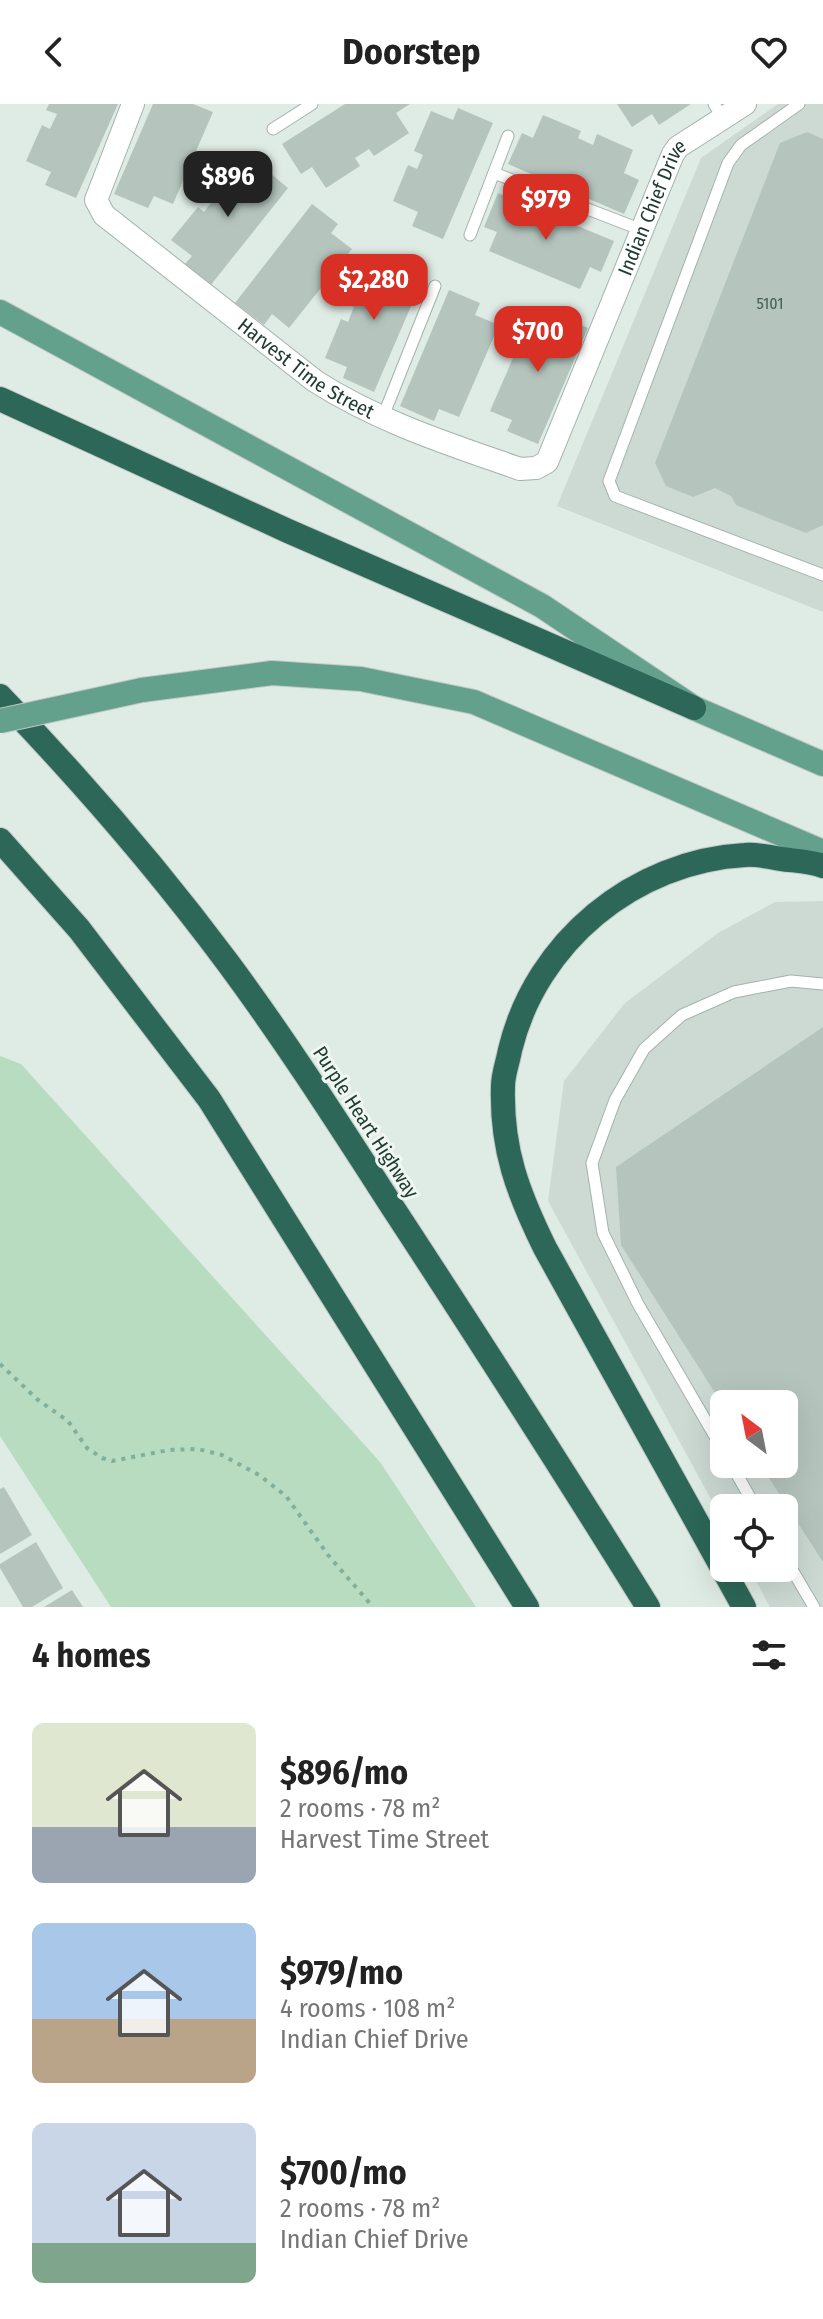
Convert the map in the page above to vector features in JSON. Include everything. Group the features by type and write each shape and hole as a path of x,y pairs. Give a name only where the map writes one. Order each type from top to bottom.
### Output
{"highway":[{"path":"0,399 288,531 694,708"},
{"name":"Purple Heart Highway","path":"0,702 77,778 227,962 271,1023 528,1414 648,1607"},
{"path":"0,840 79,929 209,1099 527,1607"},
{"path":"744,1607 545,1248 519,1195 505,1142 503,1083 517,1023 542,972 578,928 629,890 685,864 747,854 823,866"}],"main road":[{"path":"0,312 542,606 694,708 823,764"},
{"path":"0,702 142,690 272,673 361,679 474,702 823,852"}],"street":[{"name":"Harvest Time Street","path":"133,104 96,200 104,215 315,381 382,420 520,469 536,468"},
{"name":"Indian Chief Drive","path":"536,468 547,462 673,154 719,111 745,104"}],"lane":[{"path":"273,129 312,104"},
{"path":"799,104 741,145 728,163 609,481 615,496 823,575"},
{"path":"470,235 508,136"},
{"path":"494,173 642,230"},
{"path":"382,420 435,286"},
{"path":"710,1428 638,1304 603,1233 592,1163 615,1100 644,1049 682,1015 734,992 791,981 823,984"},
{"path":"798,1580 814,1607"}],"path":[{"path":"0,1364 38,1400 68,1421 87,1448 102,1458 112,1461 169,1450 198,1449 222,1455 259,1475 286,1496 328,1555 373,1607"}],"shaded area":[{"path":"778,104 823,104 823,612 557,506 701,158"},
{"path":"823,901 823,1607 770,1607 757,1582 798,1582 798,1494 710,1494 710,1497 548,1201 564,1081 625,1003 718,933 775,902"}],"green space":[{"path":"0,1056 21,1064 380,1462 476,1607 111,1607 0,1436"}],"building":[{"path":"49,104 118,104 76,198 45,185 51,172 26,161 42,125 50,129 57,114 46,110"},
{"path":"153,104 193,104 213,112 173,204 154,196 148,208 114,194"},
{"path":"345,104 410,104 396,113 409,133 374,156 369,149 355,158 360,166 326,188 312,167 301,174 282,144"},
{"path":"617,104 691,104 659,125 652,114 632,127"},
{"path":"458,108 493,123 443,239 412,226 418,212 393,201 408,165 417,169 423,155 414,151 431,111 453,120"},
{"path":"543,115 581,131 578,138 593,145 597,134 633,150 624,173 639,180 624,214 508,164 522,133 533,138"},
{"path":"807,132 823,139 823,525 806,533 736,505 731,496 715,488 693,497 666,486 655,463 780,143"},
{"path":"232,160 250,175 259,164 288,188 210,286 184,265 192,256 171,240 198,207 204,212 214,199 206,193"},
{"path":"498,193 614,241 601,272 590,267 580,289 489,251 497,232 484,227"},
{"path":"312,204 338,224 331,233 352,249 289,328 272,314 264,325 235,303"},
{"path":"389,260 424,276 374,392 343,378 347,367 325,358 341,319 348,322 354,307 345,303 362,264 384,273"},
{"path":"449,290 480,303 475,315 499,325 459,417 439,409 434,421 400,406"},
{"path":"554,313 588,328 538,444 507,431 512,420 490,411 513,358 509,356 526,317 548,326"},
{"path":"823,1027 823,1562 798,1523 798,1494 779,1494 769,1478 798,1478 798,1390 713,1390 621,1245 616,1167"},
{"path":"4,1487 32,1535 0,1554 0,1489"},
{"path":"36,1542 63,1588 32,1607 23,1607 0,1564"},
{"path":"72,1590 83,1607 44,1607"}]}
